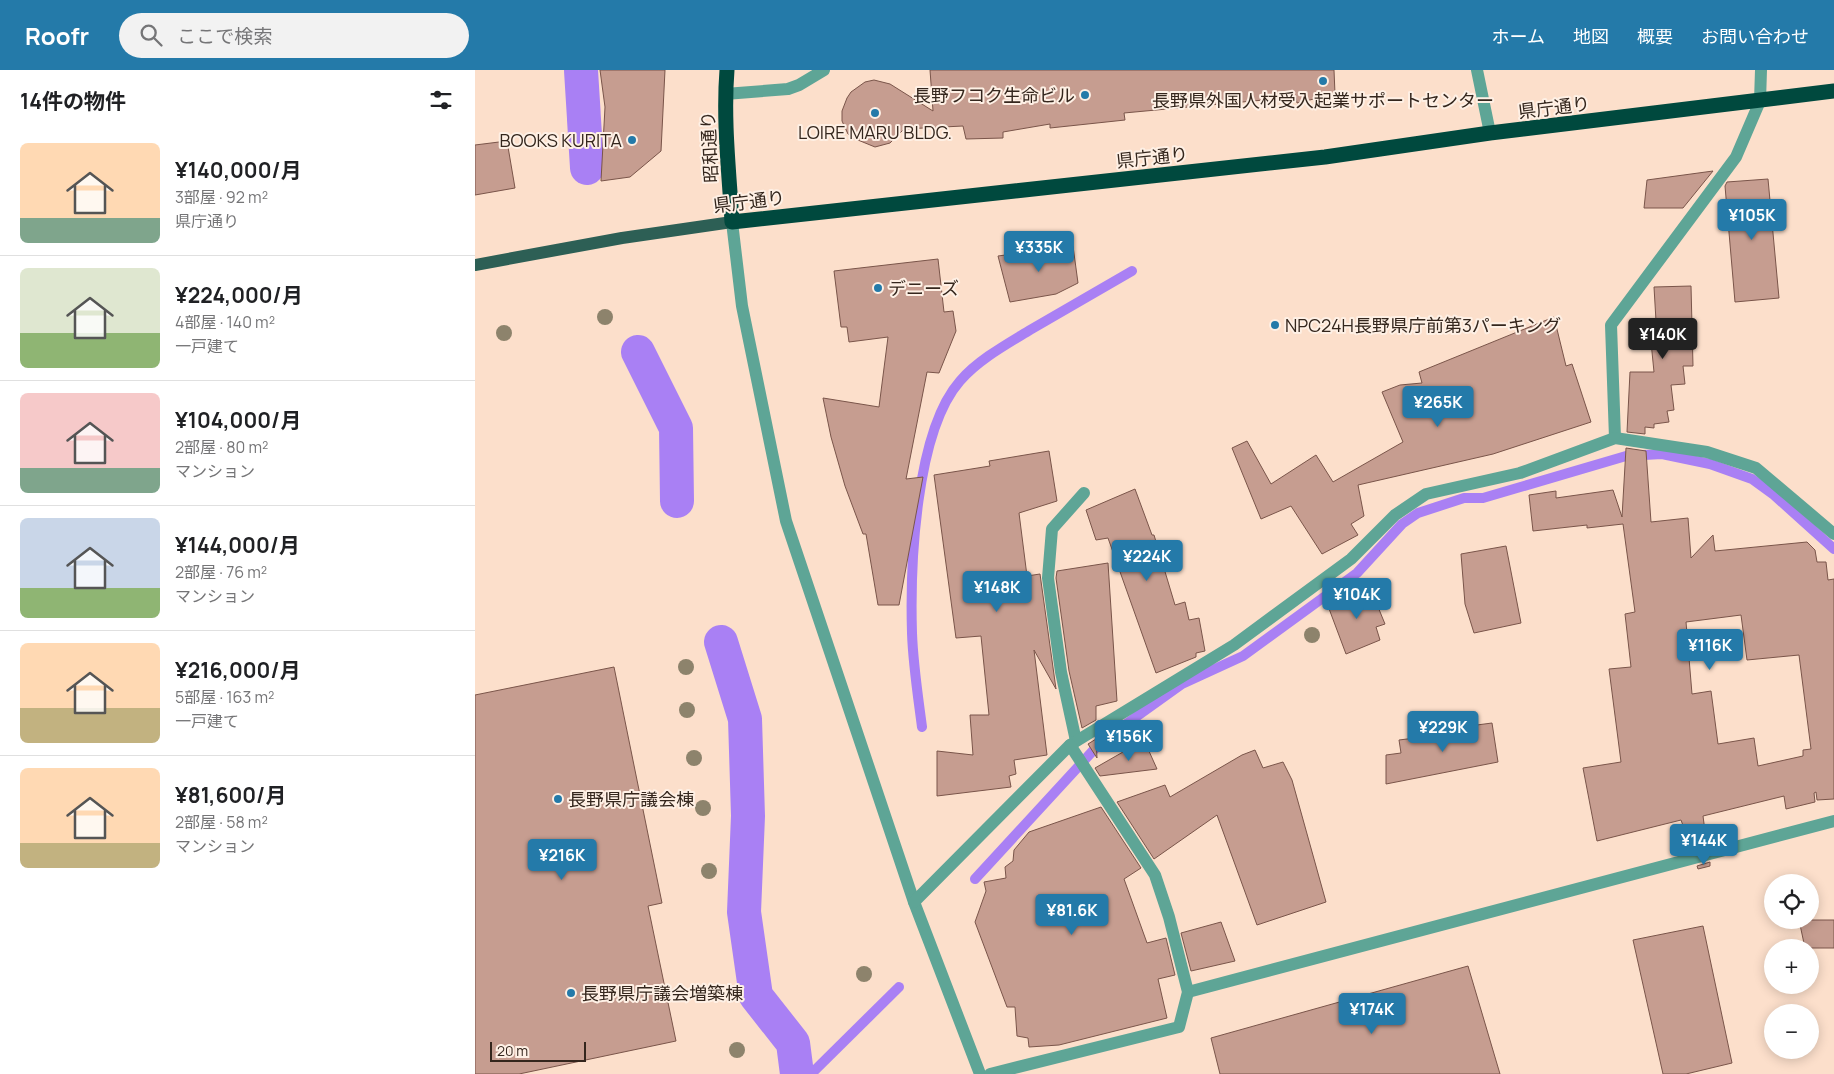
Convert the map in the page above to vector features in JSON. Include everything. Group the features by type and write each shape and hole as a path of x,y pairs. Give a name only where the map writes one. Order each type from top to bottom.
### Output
{"highway":[{"name":"昭和通り","path":"727,70 725,94 732,222"},
{"name":"県庁通り","path":"732,222 1325,157 1490,133 1834,92"}],"main road":[{"name":"県庁通り","path":"475,265 622,238 732,222"}],"street":[{"path":"725,94 788,89 799,85 824,70"},
{"path":"1477,70 1490,133"},
{"path":"1615,438 1611,325 1736,156 1761,101 1761,70"},
{"path":"732,222 742,306 786,521 914,902 980,1074"},
{"path":"914,902 1074,747 1234,645 1351,559 1395,515 1426,494 1520,473 1615,438 1707,452 1755,468 1834,534"},
{"path":"990,1074 1179,1027 1187,992 1169,917 1155,875 1085,768 1074,747 1048,578 1052,530 1084,493"},
{"path":"1187,992 1834,821"}],"building":[{"path":"600,70 665,70 661,151 630,177 601,181 605,107"},
{"path":"930,70 1334,70 1335,94 1297,103 1296,97 1124,113 1125,120 1050,128 1050,124 1003,132 1003,138 966,139 963,126 904,129 890,143 875,147 848,134 842,121 842,111 851,92 865,82 874,80 890,84 933,111"},
{"path":"507,141 515,188 475,195 475,145"},
{"path":"1713,171 1683,208 1644,208 1647,180"},
{"path":"1768,179 1779,298 1735,302 1725,186 1727,182"},
{"path":"1073,246 1078,283 1056,294 1010,302 998,256"},
{"path":"938,259 944,312 953,311 956,331 939,373 927,372 906,479 923,477 899,605 878,605 866,534 863,534 845,486 831,437 823,398 879,407 888,337 849,342 847,327 841,327 834,271"},
{"path":"1691,286 1693,366 1683,366 1685,384 1671,385 1674,410 1667,411 1669,422 1654,424 1654,428 1645,427 1645,434 1627,432 1630,372 1654,372 1649,322 1656,321 1654,287"},
{"path":"1554,317 1566,366 1572,364 1591,422 1493,454 1358,485 1364,516 1351,524 1358,535 1322,554 1291,506 1261,519 1232,448 1247,441 1271,484 1316,455 1333,482 1403,442 1382,392 1400,385 1422,383 1419,372"},
{"path":"1626,448 1646,451 1651,522 1688,518 1691,558 1713,535 1715,551 1807,542 1815,550 1817,562 1826,562 1828,580 1834,579 1834,799 1817,800 1816,792 1814,793 1815,802 1786,809 1784,796 1703,816 1707,846 1692,850 1681,820 1597,841 1583,768 1621,762 1609,669 1631,667 1625,614 1635,612 1623,524 1587,528 1587,525 1533,531 1529,495 1556,491 1556,498 1613,490 1622,517","holes":["1741,615 1747,660 1799,655 1811,749 1803,750 1803,756 1758,766 1754,738 1718,744 1711,691 1692,694 1686,622"]},
{"path":"1049,451 1057,501 1019,513 1027,576 1040,574 1056,689 1034,650 1047,755 1014,760 1016,774 1009,776 1011,787 937,796 937,751 973,755 970,715 989,715 981,636 956,638 934,475 990,466 989,461"},
{"path":"1135,489 1152,535 1154,535 1175,605 1185,602 1189,620 1199,618 1205,651 1196,653 1196,657 1156,673 1108,538 1096,540 1086,510"},
{"path":"1506,546 1521,623 1474,633 1465,604 1461,554"},
{"path":"1108,563 1117,701 1096,706 1096,720 1082,728 1069,671 1056,578 1057,571"},
{"path":"1369,585 1385,624 1376,627 1380,640 1346,654 1328,606"},
{"name":"長野県庁議会棟","path":"614,667 662,903 648,906 676,1041 519,1074 475,1074 475,695"},
{"path":"1492,723 1498,762 1386,784 1386,755 1401,753 1399,740 1439,735 1439,730"},
{"path":"1096,739 1097,758 1088,744"},
{"path":"1144,740 1157,769 1100,776 1095,768"},
{"path":"1255,750 1263,768 1283,762 1292,780 1326,902 1257,925 1217,815 1154,859 1117,802 1165,785 1170,797 1242,755"},
{"path":"1101,807 1141,868 1124,879 1147,943 1166,938 1175,975 1158,979 1167,1018 1059,1045 1029,1047 1028,1038 1017,1036 1015,1007 1007,1007 975,922 986,891 984,882 1006,878 1005,867 1013,861 1014,850 1029,832"},
{"path":"1710,862 1710,866 1698,869 1697,866"},
{"path":"1819,920 1834,920 1834,948 1819,948 1819,939 1803,939 1801,929 1819,929"},
{"path":"1221,922 1235,961 1191,971 1181,933"},
{"path":"1703,926 1732,1063 1686,1074 1663,1074 1633,940"},
{"path":"1468,966 1500,1074 1220,1074 1211,1038"}],"waterway":[{"path":"581,70 587,168"},
{"path":"922,727 912,633 914,538 918,501 925,466 933,433 945,404 960,381 984,359 1132,271"},
{"path":"638,352 676,428 677,501"},
{"path":"975,879 1101,742 1182,684 1243,656 1357,573 1402,524 1418,513 1464,498 1483,498 1626,456 1662,454 1710,464 1752,479 1774,495 1834,549"},
{"path":"721,642 745,719 748,816 744,912 756,996 793,1043 797,1074"},
{"path":"811,1074 899,987"}],"place":[{"name":"長野県外国人材受入起業サポートセンター","path":"1323,81"},
{"name":"長野フコク生命ビル","path":"1085,95"},
{"name":"LOIRE MARU BLDG.","path":"875,113"},
{"name":"BOOKS KURITA","path":"632,140"},
{"name":"デニーズ","path":"878,288"},
{"name":"NPC24H長野県庁前第3パーキング","path":"1275,325"},
{"name":"長野県庁議会棟","path":"558,799"},
{"name":"長野県庁議会増築棟","path":"571,993"}]}
